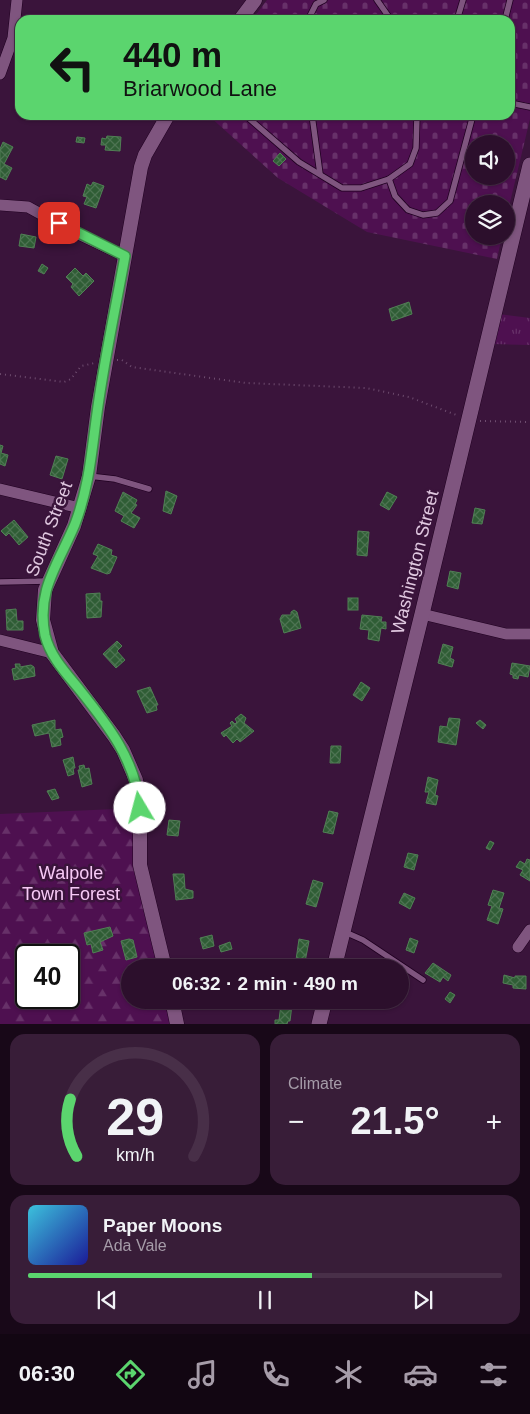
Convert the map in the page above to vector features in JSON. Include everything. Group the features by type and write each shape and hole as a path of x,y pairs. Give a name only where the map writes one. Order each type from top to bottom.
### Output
{"main road":[{"name":"Washington Street","path":"336,959 422,614 530,165"},
{"path":"319,1024 323,1009"}],"street":[{"path":"15,15 17,0"},
{"path":"244,15 255,0"},
{"path":"0,74 13,38 15,19"},
{"name":"South Street","path":"163,959 140,865 140,808 136,780 123,750 114,736 52,653 43,620 48,581 80,508 89,476 106,362 140,167 165,120"},
{"path":"0,205 28,206 68,229 125,256"},
{"path":"0,489 80,508"},
{"path":"422,614 506,634 530,634"},
{"path":"0,640 52,653"},
{"path":"518,947 530,930"},
{"path":"174,1009 177,1024"}],"lane":[{"path":"310,15 316,4 324,0"},
{"path":"377,0 388,15"},
{"path":"458,15 463,0"},
{"path":"506,15 510,0"},
{"path":"515,104 530,107"},
{"path":"251,120 299,162 342,188 361,188 389,178 410,164 416,148 417,120"},
{"path":"313,120 320,174"},
{"path":"389,178 395,196 408,210 423,215 437,213 450,201 472,120"},
{"path":"89,476 115,480 149,489"},
{"path":"0,582 48,581"},
{"path":"343,931 363,940 423,980"}],"path":[{"path":"0,374 64,382 71,379 81,366 122,360 132,367 246,383 366,388 409,397 468,421 530,422"}],"green space":[{"path":"267,0 530,0 530,119 515,182 515,135 465,135 465,185 514,185 512,195 465,195 465,245 500,245 497,259 367,232 278,178 214,120 515,120 515,15 256,15"},
{"path":"491,313 530,318 530,345 493,344"},
{"name":"Walpole Town Forest","path":"140,808 139,839 163,959 121,959 121,1009 174,1009 177,1024 0,1024 0,814"}],"building":[{"path":"107,136 121,137 120,151 105,150 106,145 101,145 102,138 106,139"},
{"path":"77,137 85,138 84,143 76,142"},
{"path":"3,142 13,147 4,164 12,168 6,180 0,177 0,149"},
{"path":"280,153 286,159 279,166 273,161"},
{"path":"93,182 104,186 96,208 84,204 87,197 83,196 87,184 91,186"},
{"path":"21,234 36,237 34,248 19,246"},
{"path":"42,264 48,268 44,274 38,271"},
{"path":"75,268 83,276 86,273 94,281 79,296 71,287 73,284 66,277"},
{"path":"409,302 412,314 392,321 389,309"},
{"path":"0,445 3,446 1,453 8,455 5,466 0,464"},
{"path":"56,456 68,459 62,479 50,475"},
{"path":"166,491 177,496 171,514 163,511"},
{"path":"123,492 137,500 135,504 137,505 131,513 140,518 134,528 121,521 124,516 115,511"},
{"path":"387,492 397,497 389,510 380,505"},
{"path":"475,508 485,510 482,524 472,523"},
{"path":"14,520 28,537 19,545 9,533 6,536 1,531"},
{"path":"358,531 369,532 367,556 357,555"},
{"path":"98,544 112,550 111,555 117,557 110,573 107,574 91,568 98,556 93,554"},
{"path":"450,571 461,573 458,589 447,586"},
{"path":"100,593 100,601 102,601 101,617 87,618 86,594"},
{"path":"348,598 358,598 358,610 348,610"},
{"path":"16,609 17,621 23,621 23,630 7,630 6,610"},
{"path":"294,610 297,612 301,628 284,633 280,619 282,615 291,615 291,612"},
{"path":"362,615 382,617 381,622 386,622 386,629 381,628 379,641 368,639 369,630 360,629"},
{"path":"117,641 122,646 117,651 125,660 116,668 103,654"},
{"path":"443,644 453,647 450,658 454,660 452,667 438,663"},
{"path":"512,663 530,666 528,677 519,675 518,679 513,678 513,675 510,674"},
{"path":"15,664 20,664 20,667 31,665 34,667 35,676 14,680 12,669 16,668"},
{"path":"361,682 370,688 362,701 353,695"},
{"path":"150,687 158,705 156,705 157,710 147,713 137,691"},
{"path":"241,714 246,718 244,723 254,731 240,742 237,739 233,743 226,735 224,737 221,733 232,726 230,723 232,721 235,724 237,722 235,719"},
{"path":"449,718 460,719 456,745 438,742 440,726 447,727"},
{"path":"55,720 55,730 61,729 63,737 60,738 61,745 52,747 49,733 35,736 32,725"},
{"path":"480,720 486,725 483,729 476,723"},
{"path":"331,746 341,746 340,763 330,763"},
{"path":"73,757 74,774 68,776 63,760"},
{"path":"84,765 85,769 89,768 92,784 82,787 78,770 80,770 79,766"},
{"path":"428,777 438,780 435,795 438,796 436,805 426,803 429,792 425,792"},
{"path":"55,789 59,798 52,800 47,791"},
{"path":"329,811 338,813 333,834 323,832"},
{"path":"169,820 180,821 178,836 167,835"},
{"path":"490,841 494,843 490,850 486,848"},
{"path":"408,853 418,855 414,870 404,867"},
{"path":"527,859 530,860 530,881 520,875 523,870 516,867 520,861 525,864"},
{"path":"173,874 184,874 185,889 193,891 193,898 176,900"},
{"path":"313,880 323,883 316,907 306,904"},
{"path":"493,890 504,893 499,908 503,909 498,924 487,920 492,906 488,905"},
{"path":"404,893 415,898 410,909 399,903"},
{"path":"110,927 113,936 100,942 103,950 93,953 91,944 87,945 84,933"},
{"path":"212,935 214,946 203,949 200,938"},
{"path":"410,938 418,941 414,953 406,950"},
{"path":"299,939 309,941 306,959 296,959"},
{"path":"133,940 137,957 126,959 121,941"},
{"path":"230,942 232,949 221,952 219,946"},
{"path":"433,963 451,975 448,981 443,977 440,982 425,973"},
{"path":"504,975 515,978 515,976 526,976 526,989 513,988 513,985 503,983"},
{"path":"450,992 455,995 450,1003 445,999"},
{"path":"280,1009 292,1009 290,1021 287,1024 275,1024 275,1020 279,1020"}],"route":[{"path":"59,223 125,256 98,407 93,454 86,492 74,526 45,590 43,620 52,653 100,715 123,750 136,780 140,808"}]}
